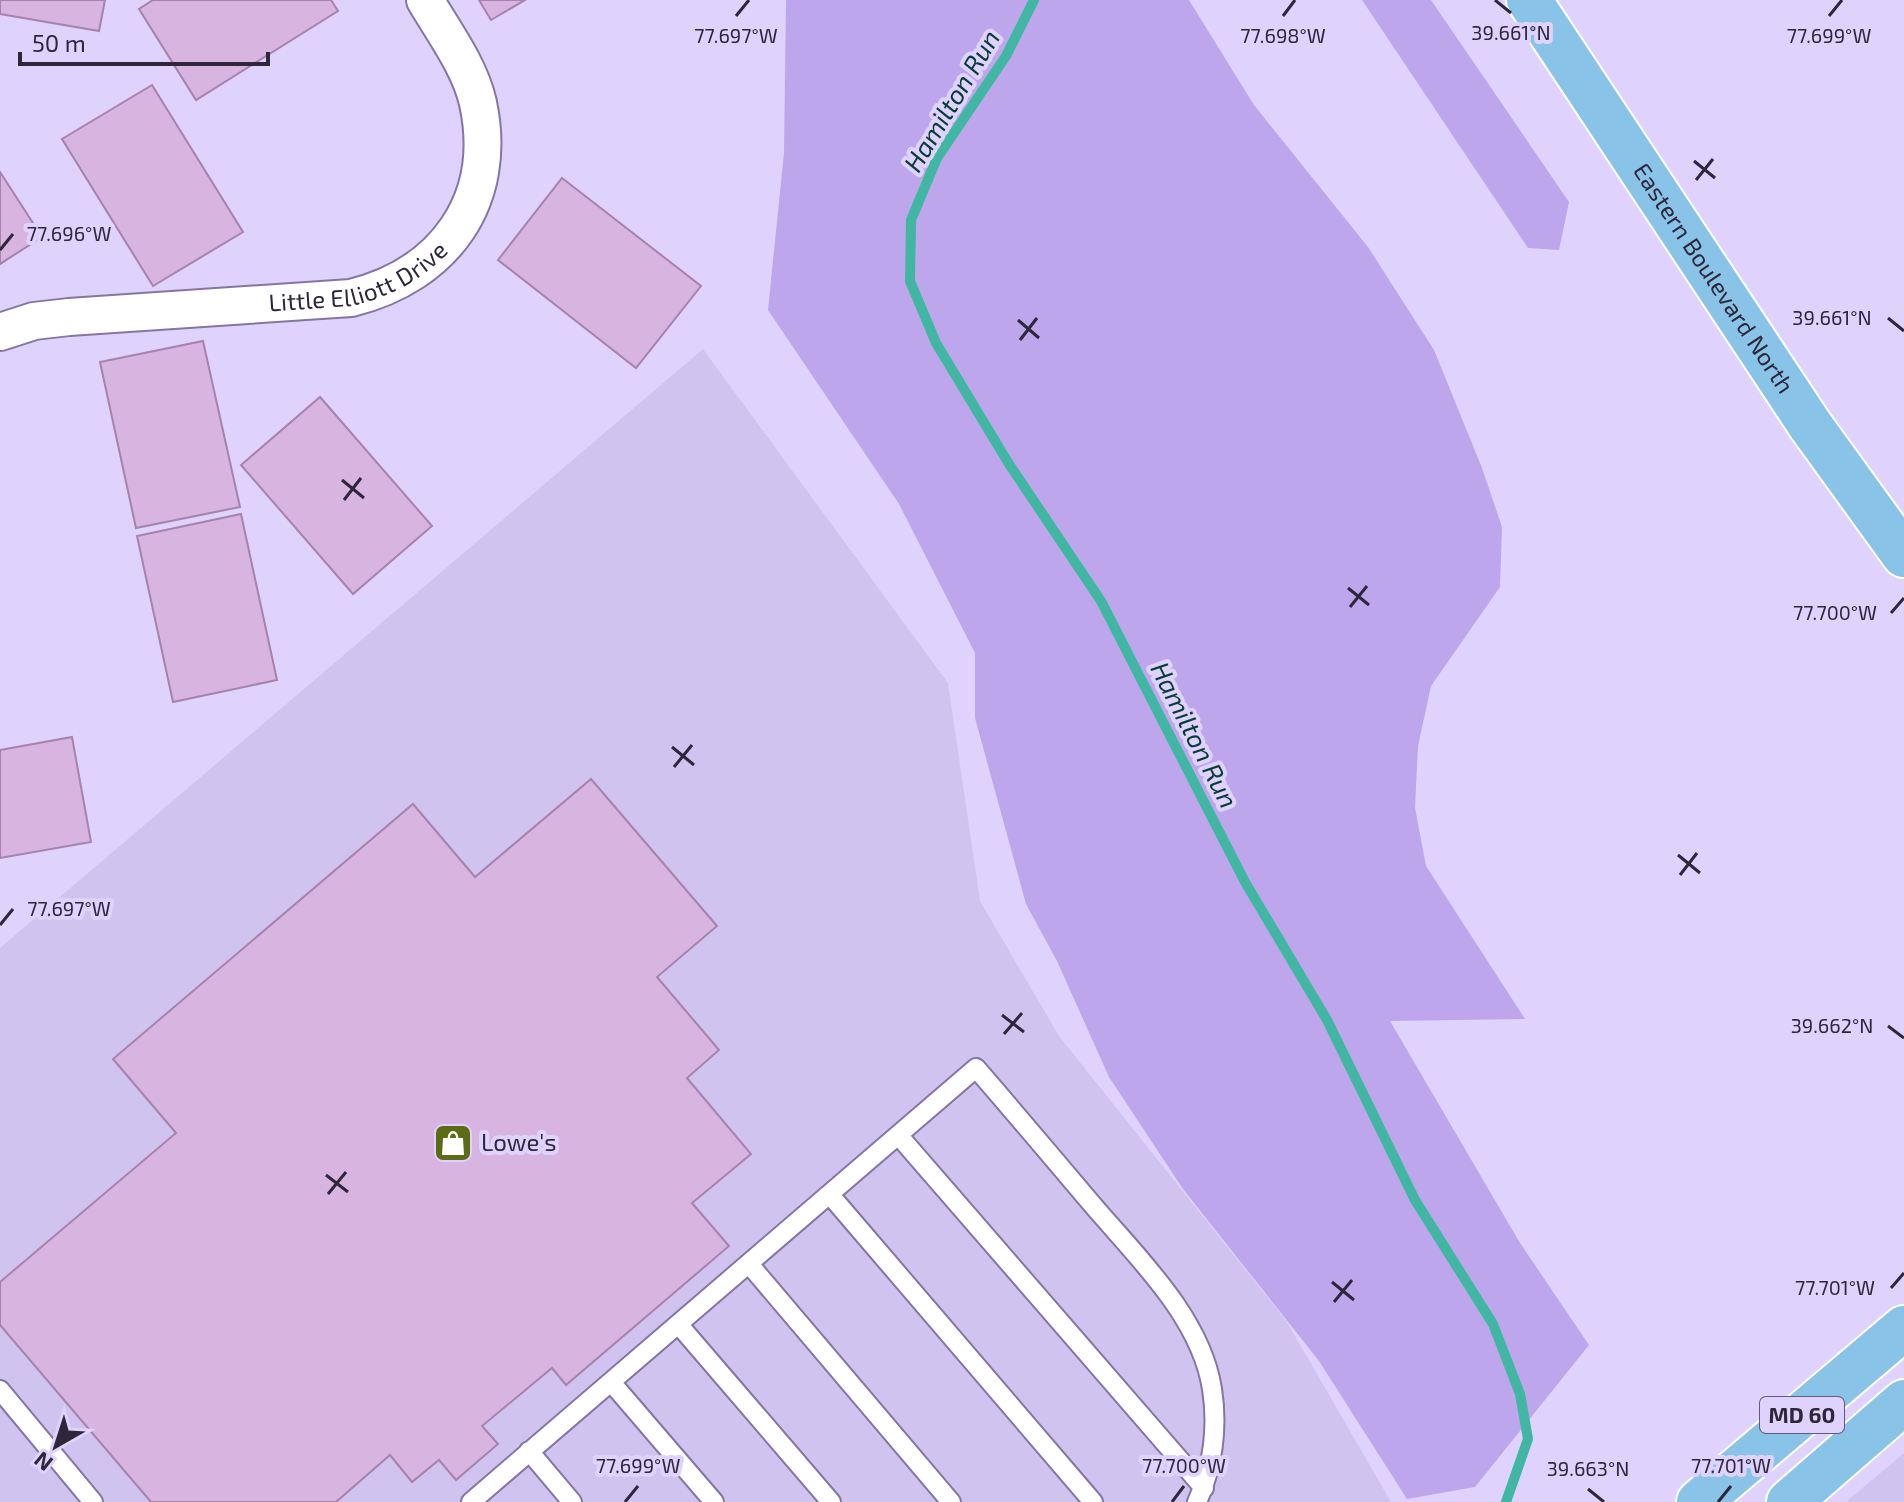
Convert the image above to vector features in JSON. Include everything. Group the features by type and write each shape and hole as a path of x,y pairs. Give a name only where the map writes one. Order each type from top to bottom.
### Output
{"main road":[{"name":"Eastern Boulevard North","path":"1529,0 1810,425 1904,555"},
{"name":"MD 60","path":"1699,1502 1904,1328"},
{"name":"MD 60","path":"1789,1502 1904,1402"}],"street":[{"name":"Little Elliott Drive","path":"0,332 34,321 69,317 351,298 383,290 409,277 437,254 466,217 478,181 483,144 478,101 460,61 425,0"}],"lane":[{"path":"471,1502 831,1196 976,1068 1146,1268 1197,1344 1212,1387 1214,1426 1211,1461 1200,1495"},
{"path":"899,1136 1200,1495"},
{"path":"831,1196 1093,1502"},
{"path":"749,1264 951,1502"},
{"path":"679,1325 831,1502"},
{"path":"611,1382 714,1502"},
{"path":"0,1390 93,1502"},
{"path":"529,1451 572,1502"}],"shaded area":[{"path":"786,0 1189,0 1254,105 1368,247 1434,350 1482,468 1502,527 1500,587 1431,686 1418,746 1415,808 1426,866 1525,1019 1390,1021 1520,1243 1589,1345 1475,1487 1407,1499 1319,1361 1183,1189 1109,1077 1057,961 1026,904 975,718 975,653 899,504 768,310 784,153"},
{"path":"1362,0 1431,0 1569,202 1559,250 1528,248"},
{"path":"703,349 948,683 980,901 1059,1036 1287,1322 1391,1502 0,1502 0,948"},
{"path":"1904,1453 1904,1502 1846,1502"}],"building":[{"path":"0,0 105,0 99,31 0,14"},
{"path":"153,0 331,0 338,11 196,100 139,9"},
{"path":"479,0 525,0 491,20"},
{"path":"152,85 243,232 153,286 62,139"},
{"path":"0,172 42,237 0,264"},
{"path":"562,178 701,286 636,368 498,260"},
{"path":"203,341 240,507 136,528 100,362"},
{"path":"320,397 432,526 353,594 241,465"},
{"path":"241,514 277,680 173,702 137,536"},
{"path":"72,737 91,842 0,858 0,750"},
{"name":"Lowe's","path":"591,779 717,926 657,977 719,1050 687,1078 751,1154 692,1203 729,1246 566,1385 552,1368 482,1426 498,1444 456,1480 439,1460 412,1482 390,1455 336,1502 151,1502 0,1325 0,1282 176,1133 113,1059 413,804 475,877"}],"waterway":[{"name":"Hamilton Run","path":"1034,0 1006,56 937,158 911,220 910,281 936,343 1009,464 1101,601 1245,882 1327,1020 1415,1200 1493,1324 1520,1394 1528,1439 1506,1502"}],"place":[{"name":"Lowe's","path":"453,1143"}]}
